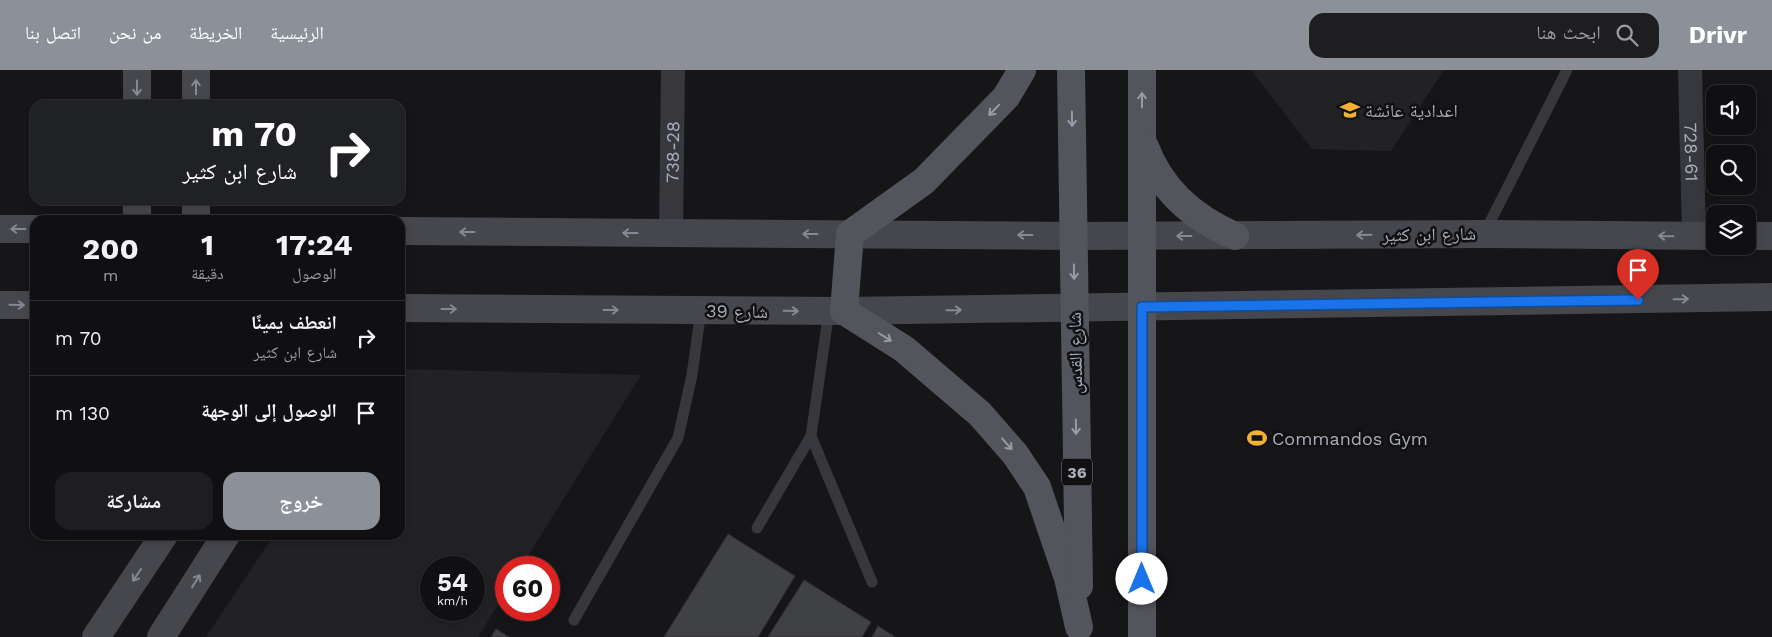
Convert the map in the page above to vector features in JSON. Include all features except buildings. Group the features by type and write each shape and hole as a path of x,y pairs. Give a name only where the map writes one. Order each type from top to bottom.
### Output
{"main road":[{"path":"1022,70 1006,97 924,181 850,234 836,312 904,349 980,414 1015,454 1037,487 1068,578 1079,632"},
{"name":"شارع القدس","path":"1071,70 1079,632"},
{"path":"1142,70 1142,637"},
{"path":"1142,139 1158,176 1184,206 1217,228 1235,236"}],"street":[{"path":"137,70 137,100"},
{"path":"196,70 196,100"},
{"name":"738-28","path":"671,233 674,70"},
{"name":"728-61","path":"1690,70 1705,236"},
{"path":"0,229 30,229"},
{"path":"405,231 1074,236"},
{"name":"شارع ابن كثير","path":"1074,236 1484,234 1705,236"},
{"path":"1756,236 1772,236"},
{"path":"1142,307 1772,297"},
{"path":"0,304 30,305"},
{"name":"شارع 39","path":"405,310 836,312 1142,307"},
{"path":"96,637 161,540"},
{"path":"161,637 223,540"}],"lane":[{"path":"1484,234 1567,70"},
{"path":"574,620 678,438 692,375 701,310"},
{"path":"758,528 811,436 836,312"},
{"path":"811,436 872,582"}],"shaded area":[{"name":"اعدادية عائشة","path":"1251,70 1444,70 1391,151 1312,149"},
{"path":"405,369 641,375 528,556 495,556 495,610 478,637 206,637 271,540 405,540"}],"place":[{"name":"اعدادية عائشة","path":"1350,110"},
{"name":"Commandos Gym","path":"1257,438"}],"route":[{"path":"1142,579 1142,307 1638,300"}]}
